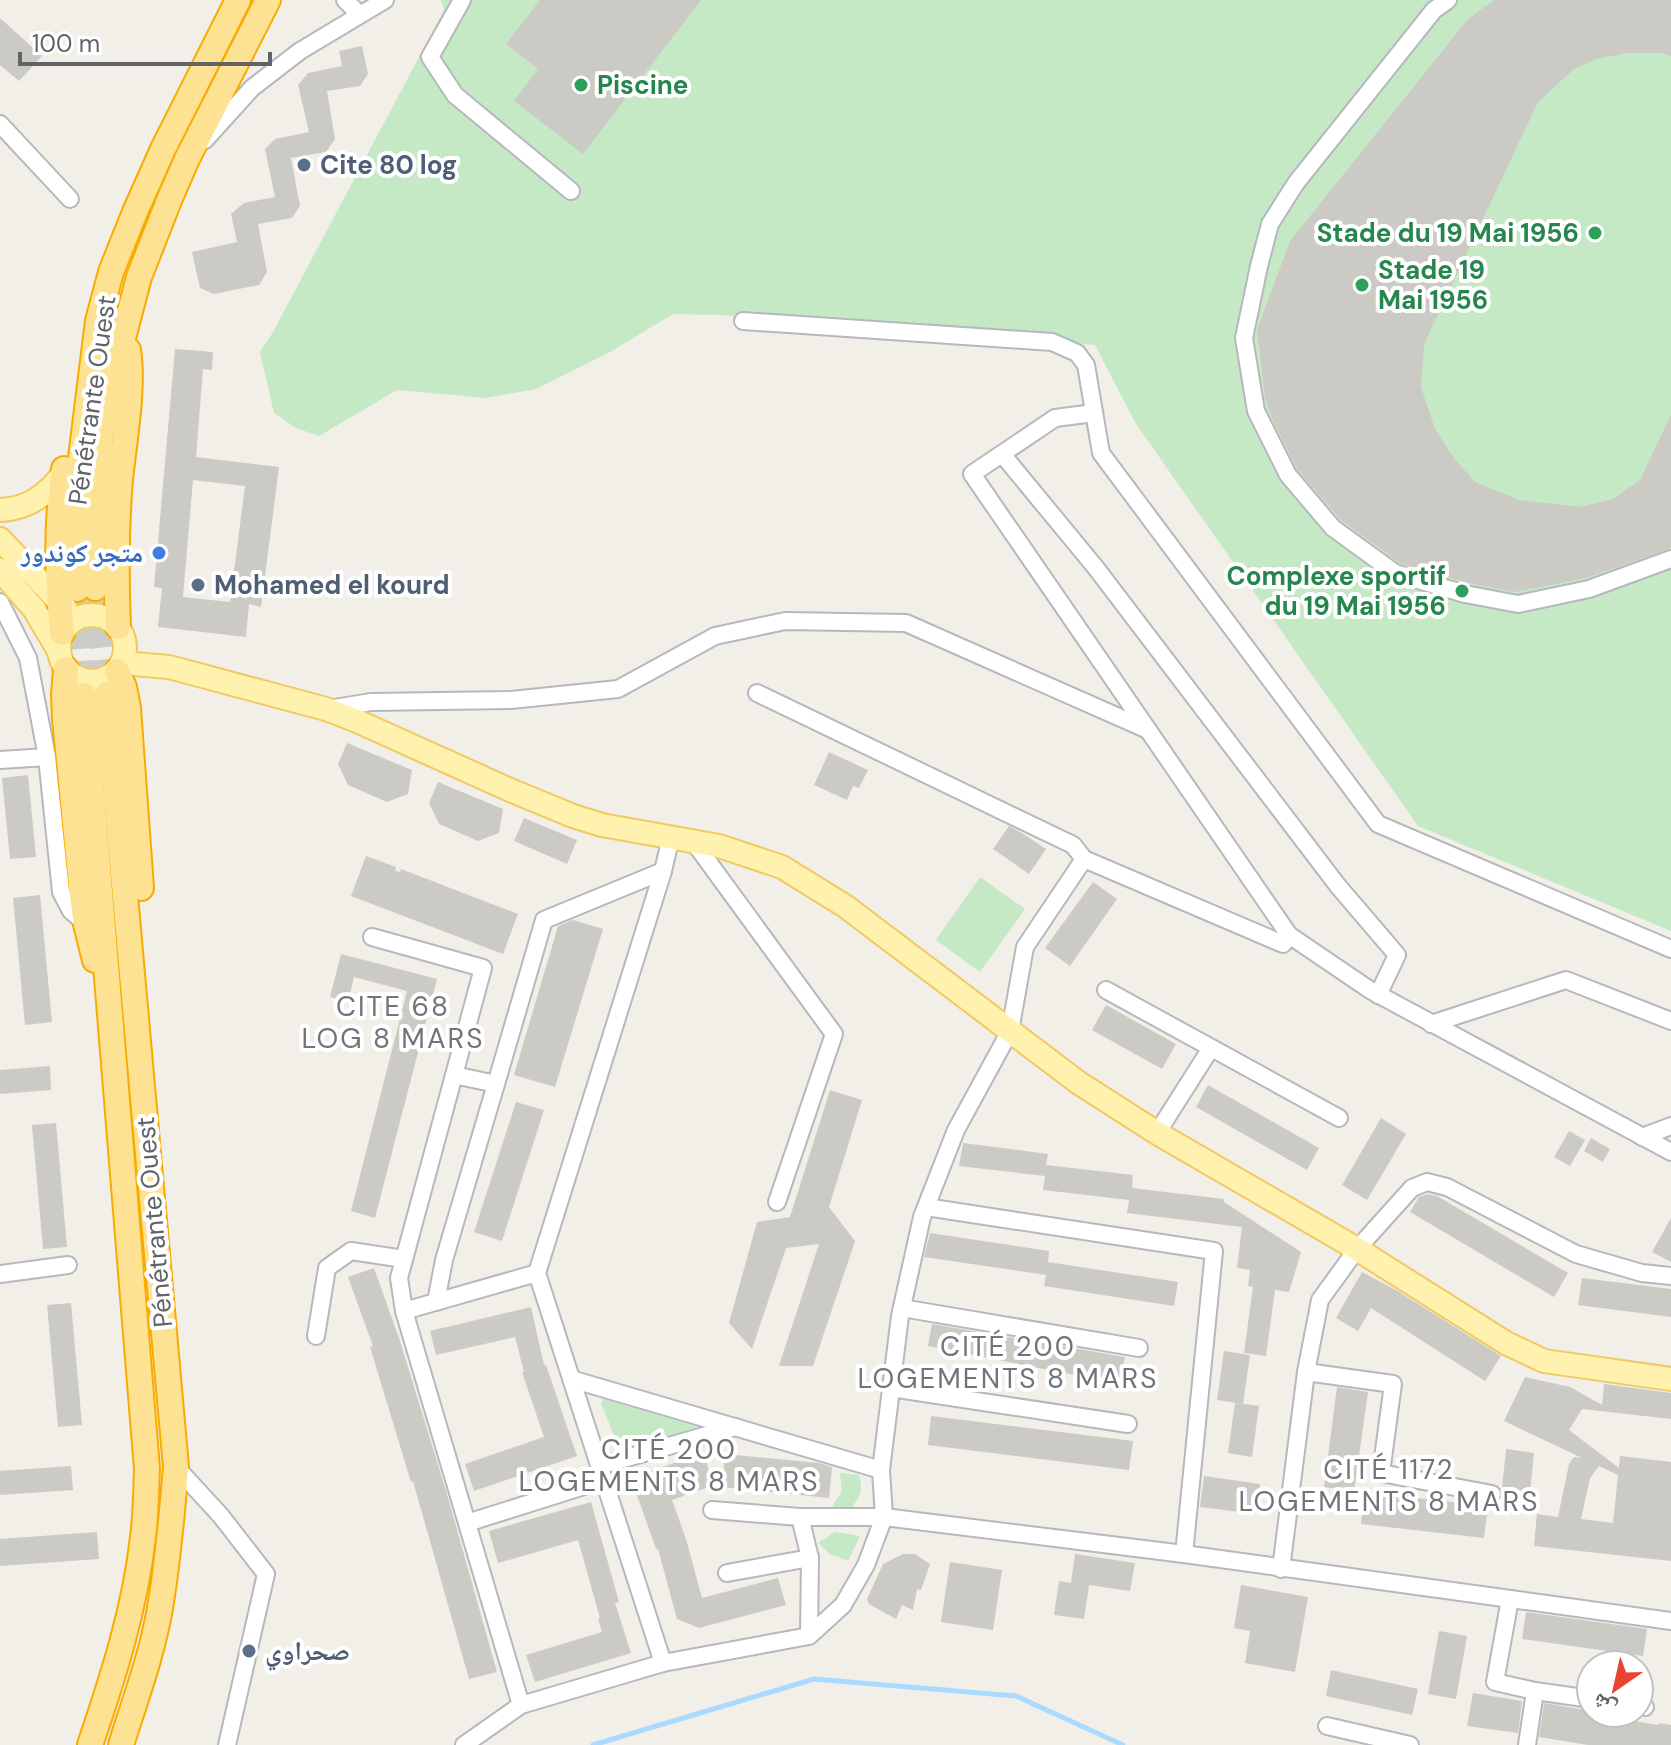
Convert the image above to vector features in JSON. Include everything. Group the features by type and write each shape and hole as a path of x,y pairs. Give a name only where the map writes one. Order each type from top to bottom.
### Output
{"highway":[{"name":"Pénétrante Ouest","path":"71,622 78,482 90,375 98,321 111,272 163,149 238,0"},
{"name":"Pénétrante Ouest","path":"71,622 97,484 101,435 139,277 187,159 268,0"},
{"path":"121,631 117,588 119,492 130,369 124,331"},
{"path":"90,375 74,416 63,474 57,558 71,622 64,694 65,719 86,924 110,1006"},
{"path":"120,667 128,708 143,910 134,994"},
{"name":"Pénétrante Ouest","path":"90,1745 115,1673 131,1606 143,1537 147,1469 110,1006 96,695 134,994 176,1467 159,1611 121,1745"}],"main road":[{"path":"0,510 22,507 38,499 63,474"},
{"path":"0,539 71,622 73,675 91,681 101,680 120,667 169,667"},
{"path":"0,570 34,609 71,622 93,615 111,620 144,653 169,667 326,709 573,816 602,825 719,846 782,867 845,906 1079,1083 1157,1133 1357,1249 1506,1343 1544,1361 1671,1379"},
{"path":"120,667 126,644 121,631"}],"street":[{"path":"345,0 359,14"},
{"path":"187,159 252,88 300,51 385,0"},
{"path":"462,0 430,57 455,95 571,191"},
{"path":"1448,0 1434,10 1296,183 1270,224 1244,338 1256,411 1288,475 1333,528 1395,573 1465,594 1518,604 1589,589 1671,559"},
{"path":"0,124 70,199"},
{"path":"743,321 1052,342 1077,353 1086,365 1101,453 1378,824 1671,949"},
{"path":"1094,413 1055,418 972,474 1289,935 1378,995 1671,1152"},
{"path":"1002,454 1096,568 1338,886 1397,955 1378,995"},
{"path":"0,602 28,658 47,757 61,892 71,911 86,924"},
{"path":"326,709 371,702 511,700 618,689 715,636 785,621 906,623 1148,730"},
{"path":"757,693 1073,845 1084,859 1283,944 1289,935"},
{"path":"0,760 47,757"},
{"path":"663,1663 537,1273 663,871 682,839 834,1034 777,1202"},
{"path":"464,1745 521,1705 663,1663 809,1636 843,1605 866,1565 884,1517 881,1470 891,1388 902,1308 922,1217 956,1130 1010,1031 1025,947 1084,859"},
{"path":"436,1302 444,1260 544,920 663,871"},
{"path":"372,937 483,968 399,1278 404,1311 521,1705"},
{"path":"1431,1024 1566,980 1671,1021"},
{"path":"1106,990 1339,1118"},
{"path":"1157,1133 1211,1048"},
{"path":"454,1075 496,1084"},
{"path":"1642,1137 1671,1126"},
{"path":"1281,1569 1306,1372 1320,1300 1357,1249 1412,1188 1427,1182 1447,1187 1576,1254 1642,1273 1671,1276"},
{"path":"926,1207 1214,1251 1184,1554"},
{"path":"316,1336 327,1268 351,1251 404,1259"},
{"path":"0,1274 68,1265"},
{"path":"404,1311 537,1273"},
{"path":"902,1308 1139,1348"},
{"path":"1306,1372 1393,1384 1381,1473 1492,1494"},
{"path":"571,1379 881,1470"},
{"path":"891,1388 1128,1424"},
{"path":"467,1523 735,1427"},
{"path":"176,1467 221,1516 266,1574 227,1745"},
{"path":"712,1510 800,1517 884,1517 1184,1554 1671,1621"},
{"path":"800,1517 810,1558 809,1636"},
{"path":"727,1573 810,1558"},
{"path":"1510,1599 1495,1682 1575,1697"},
{"path":"1527,1745 1535,1691"},
{"path":"1327,1726 1410,1745"}],"green space":[{"name":"Complexe sportif du 19 Mai 1956","path":"441,0 1671,0 1671,931 1418,826 1136,424 1095,345 722,315 673,314 610,352 536,389 486,398 397,390 319,436 296,428 274,413 260,352 444,10"},
{"path":"980,877 1025,909 980,972 936,940"},
{"path":"604,1399 698,1427 621,1453 601,1403"},
{"path":"840,1473 859,1475 860,1492 852,1507 832,1507 842,1491"},
{"path":"835,1532 860,1536 848,1561 830,1554 818,1543"}],"building":[{"name":"Piscine","path":"540,0 701,0 583,154 514,101 538,69 506,44"},
{"name":"Stade 19 Mai 1956","path":"1494,0 1671,0 1671,56 1627,53 1596,59 1574,69 1538,102 1424,344 1421,387 1435,429 1453,457 1475,482 1519,500 1580,507 1613,499 1640,480 1671,415 1671,548 1586,578 1515,592 1468,583 1400,563 1341,520 1297,469 1272,418 1265,397 1257,330 1290,241 1468,19"},
{"path":"0,18 42,56 19,81 0,65"},
{"path":"362,46 368,74 360,86 327,91 335,139 326,152 291,158 300,206 292,218 258,224 267,272 259,285 214,294 200,288 192,252 237,242 231,214 244,203 275,197 265,149 275,139 309,132 298,85 308,73 342,66 339,51"},
{"path":"175,349 213,352 212,370 203,369 196,457 279,467 261,607 249,604 246,637 158,627 162,588 154,587","holes":["193,480 245,486 230,602 183,597"]},
{"path":"347,743 412,770 408,794 387,802 348,785 338,764"},
{"path":"829,752 868,770 859,788 853,786 847,800 814,785"},
{"path":"28,775 36,857 10,859 2,778"},
{"path":"438,782 503,809 499,833 478,841 439,824 429,803"},
{"path":"524,818 577,840 567,864 514,841"},
{"path":"1009,826 1046,849 1029,874 993,849"},
{"path":"366,856 396,867 395,871 400,872 401,869 518,914 503,954 351,896"},
{"path":"1093,882 1117,899 1070,966 1045,948"},
{"path":"40,895 52,1022 25,1025 13,898"},
{"path":"573,920 603,929 555,1087 514,1075 558,926"},
{"path":"341,954 437,979 375,1218 351,1211 407,991 354,977 348,1002 330,997"},
{"path":"1106,1005 1176,1044 1162,1069 1092,1030"},
{"path":"50,1066 51,1090 0,1094 0,1070"},
{"path":"1208,1085 1319,1148 1307,1170 1196,1107"},
{"path":"830,1090 862,1100 829,1207 855,1241 813,1366 779,1366 819,1244 786,1248 752,1349 729,1323 757,1222 790,1217"},
{"path":"516,1102 544,1110 502,1241 474,1232"},
{"path":"1381,1118 1406,1134 1367,1200 1342,1185"},
{"path":"56,1123 67,1247 43,1249 32,1125"},
{"path":"1569,1131 1585,1140 1570,1166 1554,1157"},
{"path":"1591,1138 1610,1149 1603,1162 1584,1151"},
{"path":"963,1143 1048,1154 1046,1165 1133,1175 1132,1188 1224,1199 1224,1202 1301,1252 1289,1292 1275,1290 1266,1356 1244,1353 1253,1287 1248,1286 1250,1270 1237,1268 1242,1227 1127,1213 1129,1200 1043,1190 1045,1176 959,1166"},
{"path":"1428,1194 1437,1196 1568,1273 1554,1297 1410,1212 1419,1197"},
{"path":"1671,1218 1671,1262 1652,1252"},
{"path":"930,1233 1049,1251 1048,1262 1178,1282 1174,1306 1044,1286 1046,1275 924,1257"},
{"path":"374,1268 447,1494 497,1672 469,1679 413,1481 370,1347 373,1346 348,1277"},
{"path":"1362,1272 1501,1356 1485,1381 1371,1308 1358,1331 1336,1318"},
{"path":"1582,1278 1671,1289 1671,1317 1578,1305"},
{"path":"71,1303 82,1425 58,1427 47,1305"},
{"path":"531,1307 544,1365 577,1456 474,1491 465,1464 544,1437 522,1372 515,1337 436,1355 430,1331"},
{"path":"932,1324 1125,1357 1120,1384 928,1346"},
{"path":"1224,1351 1250,1355 1243,1404 1217,1400"},
{"path":"1525,1377 1570,1387 1602,1405 1604,1384 1671,1393 1671,1419 1582,1409 1569,1430 1619,1468 1620,1456 1671,1462 1671,1561 1534,1546 1537,1514 1558,1517 1569,1464 1574,1457 1582,1458 1504,1421","holes":["1599,1466 1618,1475 1613,1523 1581,1519 1590,1478"]},
{"path":"1337,1387 1368,1392 1354,1491 1324,1487"},
{"path":"1235,1403 1259,1406 1252,1457 1228,1453"},
{"path":"931,1416 1133,1441 1129,1470 928,1445"},
{"path":"1506,1449 1534,1453 1530,1492 1502,1489"},
{"path":"703,1453 714,1485 672,1500 702,1598 778,1578 786,1605 699,1628 677,1619 658,1549 631,1478"},
{"path":"725,1454 819,1463 832,1467 829,1498 722,1487"},
{"path":"71,1466 73,1490 0,1495 0,1471"},
{"path":"1204,1476 1260,1484 1256,1514 1200,1507"},
{"path":"1364,1492 1488,1506 1484,1538 1361,1524"},
{"path":"591,1502 619,1602 615,1603 631,1653 535,1682 526,1655 602,1632 578,1540 498,1563 489,1531"},
{"path":"97,1532 99,1559 0,1566 0,1539"},
{"path":"903,1554 915,1554 930,1564 921,1590 917,1589 913,1610 902,1605 896,1619 869,1604 867,1599 883,1564"},
{"path":"1075,1554 1135,1563 1130,1591 1089,1585 1084,1619 1054,1615 1059,1581 1071,1583"},
{"path":"950,1562 1002,1570 993,1630 941,1622"},
{"path":"1241,1585 1308,1597 1295,1672 1245,1663 1250,1631 1234,1628"},
{"path":"1526,1612 1647,1629 1644,1649 1593,1649 1522,1639"},
{"path":"1439,1631 1467,1636 1456,1699 1428,1694"},
{"path":"1331,1670 1418,1689 1412,1715 1326,1696"},
{"path":"1473,1693 1522,1701 1518,1733 1467,1726"},
{"path":"1544,1703 1575,1708 1575,1729 1655,1729 1655,1725 1659,1723 1671,1725 1671,1745 1588,1745 1539,1737"}],"waterway":[{"path":"593,1745 814,1679 1016,1696 1123,1745"}],"tunnel":[{"path":"95,588 107,694"},
{"path":"77,589 84,695"}],"place":[{"name":"Piscine","path":"581,85"},
{"name":"Cite 80 log","path":"304,165"},
{"name":"Stade du 19 Mai 1956","path":"1595,233"},
{"name":"Stade 19 Mai 1956","path":"1362,285"},
{"name":"متجر كوندور","path":"159,553"},
{"name":"Mohamed el kourd","path":"198,585"},
{"name":"Complexe sportif du 19 Mai 1956","path":"1462,591"},
{"name":"صحراوي","path":"249,1651"}],"district":[{"name":"CITE 68 LOG 8 MARS","path":"393,1022"},
{"name":"CITÉ 200 LOGEMENTS 8 MARS","path":"1008,1362"},
{"name":"CITÉ 200 LOGEMENTS 8 MARS","path":"669,1465"},
{"name":"CITÉ 1172 LOGEMENTS 8 MARS","path":"1389,1485"}]}
